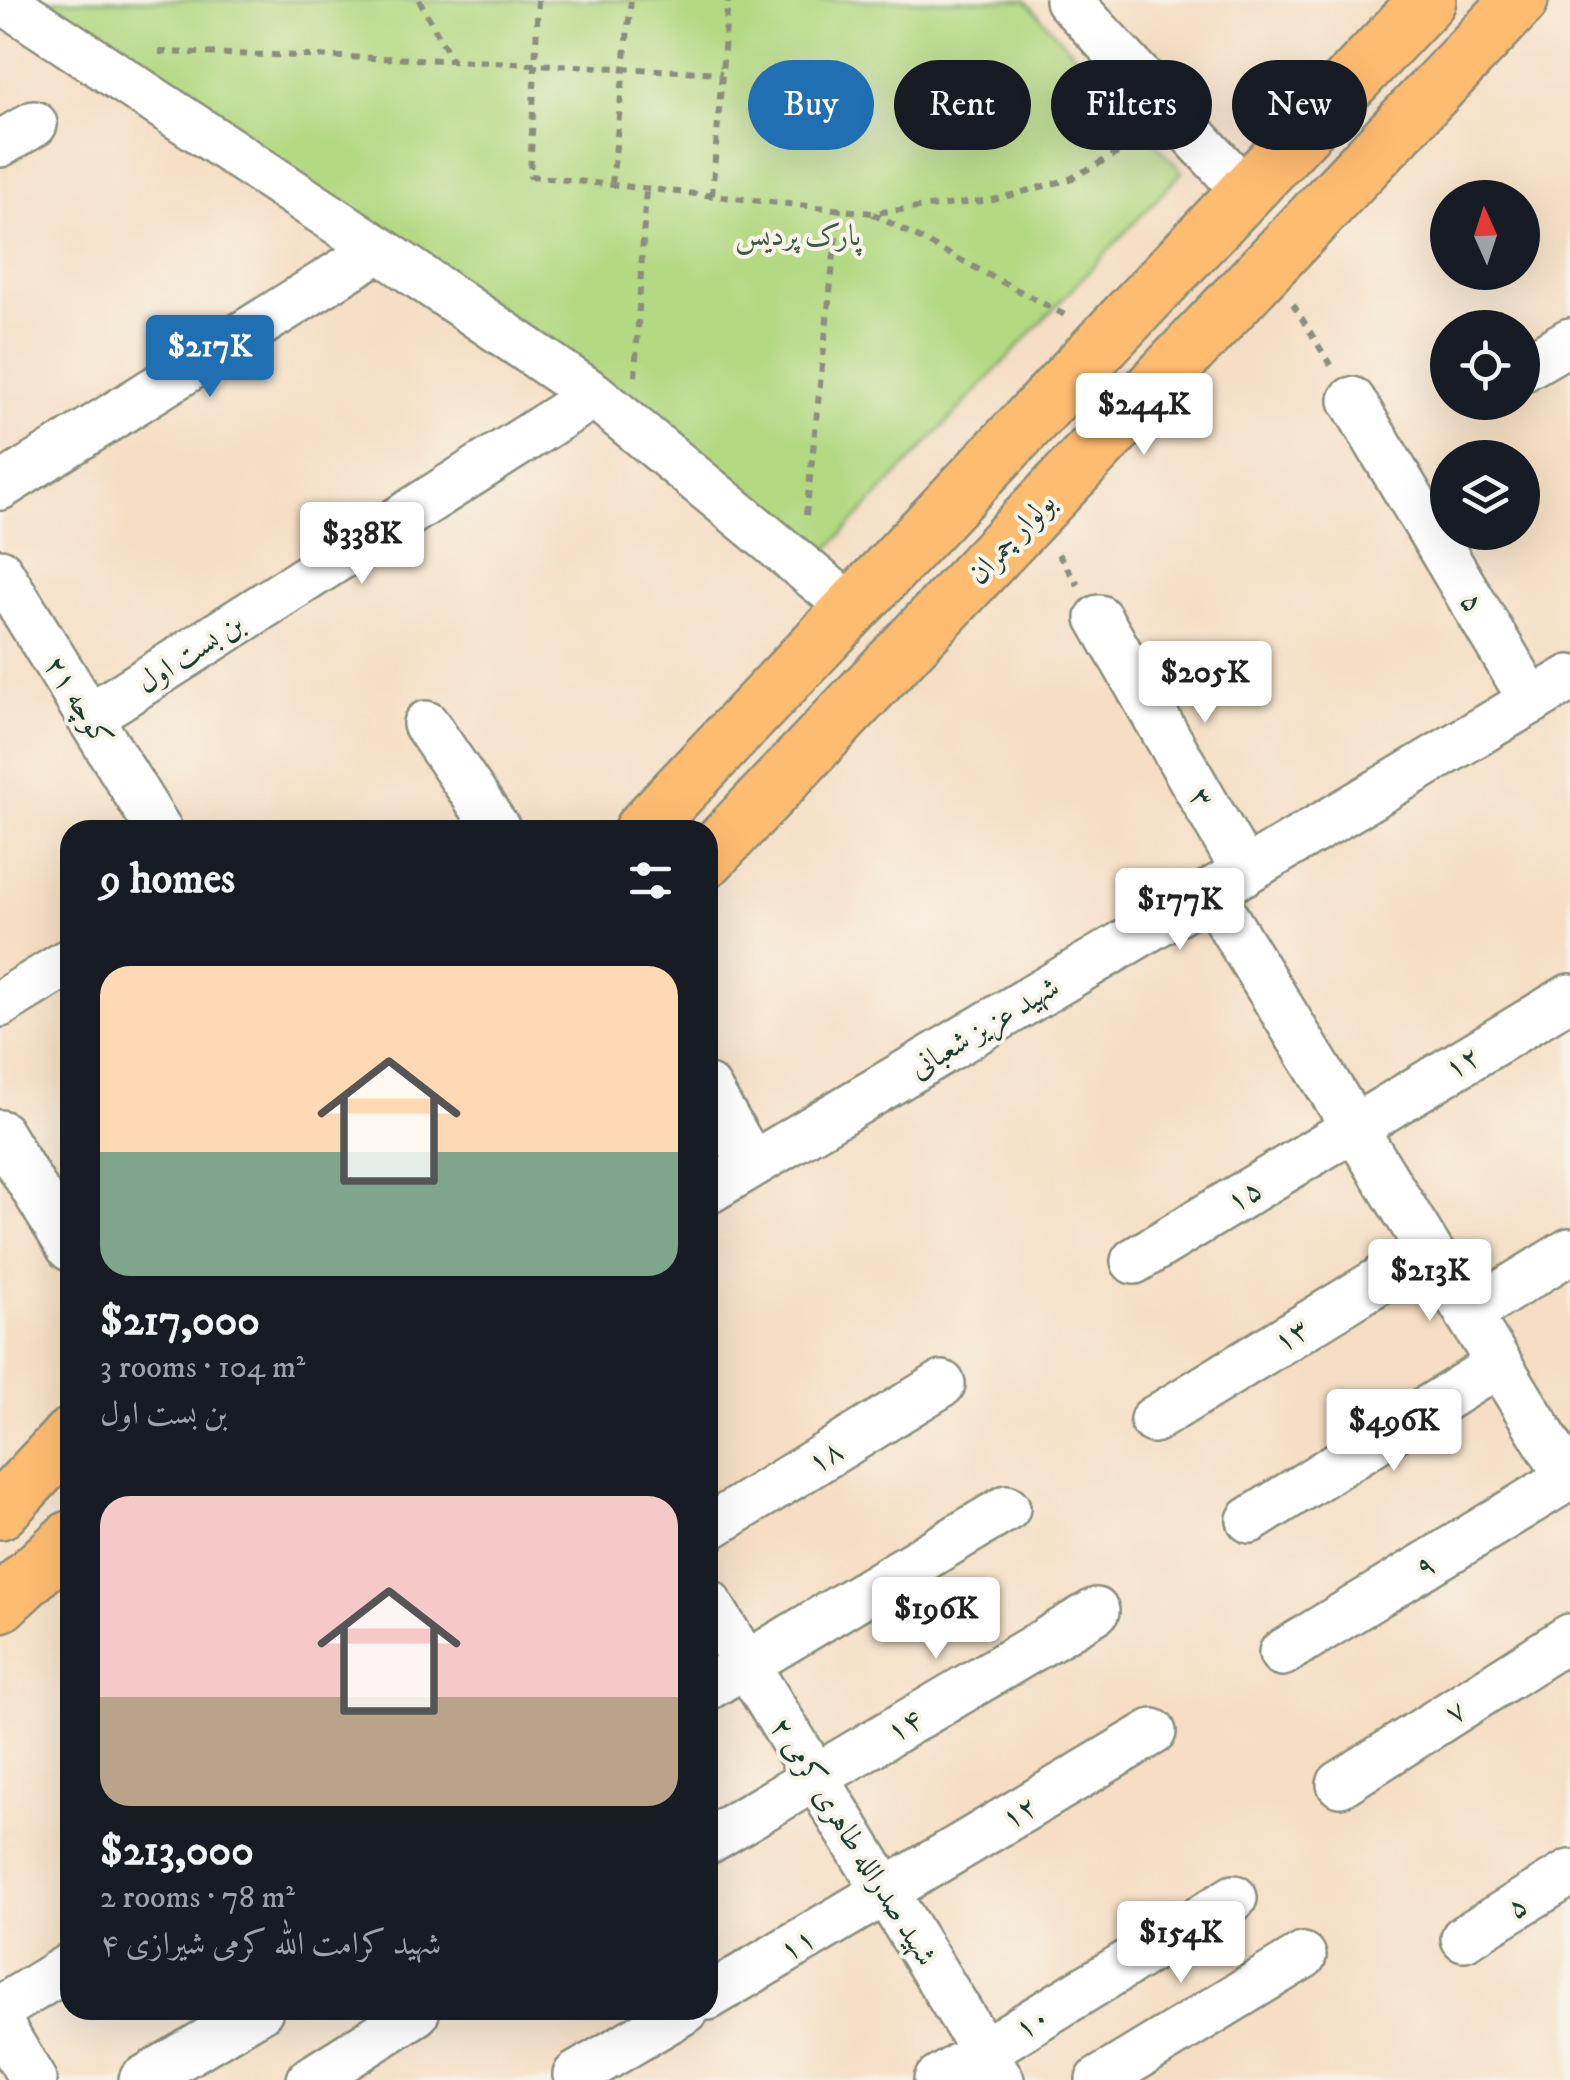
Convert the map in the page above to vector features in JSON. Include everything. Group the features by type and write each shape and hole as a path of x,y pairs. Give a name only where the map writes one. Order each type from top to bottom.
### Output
{"main road":[{"path":"651,820 1428,0"},
{"name":"بولوار چمران","path":"718,847 1520,0"},
{"path":"0,1511 60,1447"},
{"path":"0,1604 60,1550"}],"street":[{"path":"2,0 594,395 852,608"},
{"path":"1068,0 1124,60"},
{"path":"1207,150 1246,192"},
{"path":"0,487 380,249"},
{"path":"1540,359 1570,341"},
{"name":"بن بست اول","path":"89,716 594,395"},
{"name":"۵","path":"1352,400 1532,701"},
{"name":"کوچه ۲۱","path":"0,572 153,820"},
{"name":"۳","path":"1099,618 1227,882 1354,1128 1569,1479"},
{"name":"شهید عزیز شعبانی","path":"718,1185 1570,678"},
{"path":"426,724 491,820"},
{"path":"0,1004 60,967"},
{"name":"۱۲","path":"1354,1128 1570,997"},
{"path":"718,1105 752,1164"},
{"name":"۱۵","path":"1134,1261 1354,1128"},
{"path":"0,1133 60,1232"},
{"name":"۱۳","path":"1153,1420 1429,1250"},
{"path":"1468,1314 1570,1251"},
{"path":"1250,1520 1499,1364"},
{"name":"۱۸","path":"718,1522 942,1384"},
{"name":"۹","path":"1282,1653 1569,1479"},
{"path":"718,1681 1007,1508"},
{"name":"۱۴","path":"815,1778 1096,1612"},
{"name":"شهید صدرالله طاهری کرمی ۲","path":"718,1618 992,2066"},
{"name":"۷","path":"1340,1784 1570,1637"},
{"name":"۱۲","path":"886,1892 1153,1732"},
{"path":"718,1835 815,1778"},
{"name":"۵","path":"1464,1938 1570,1873"},
{"name":"۱۱","path":"718,1992 886,1892"},
{"name":"۱۰","path":"992,2066 1234,1898"},
{"path":"1098,2080 1303,1956"},
{"path":"0,2008 60,1972"},
{"path":"142,2080 243,2020"},
{"path":"310,2080 405,2020"},
{"path":"576,2076 669,2020"},
{"path":"0,2024 34,2080"},
{"path":"938,2080 992,2066"}],"path":[{"path":"419,0 452,60"},
{"path":"538,0 530,176 872,213 993,200 1070,179 1125,150"},
{"path":"612,184 631,0"},
{"path":"712,195 728,0"},
{"path":"157,52 452,60 722,74"},
{"path":"632,427 646,188"},
{"path":"801,566 840,208"},
{"path":"872,213 1066,316"},
{"path":"1269,265 1352,400"},
{"path":"1032,515 1099,618"}],"green space":[{"name":"پارک پردیس","path":"29,0 1025,0 1080,60 1051,60 1051,150 1162,150 1182,172 828,549 533,332"}]}
